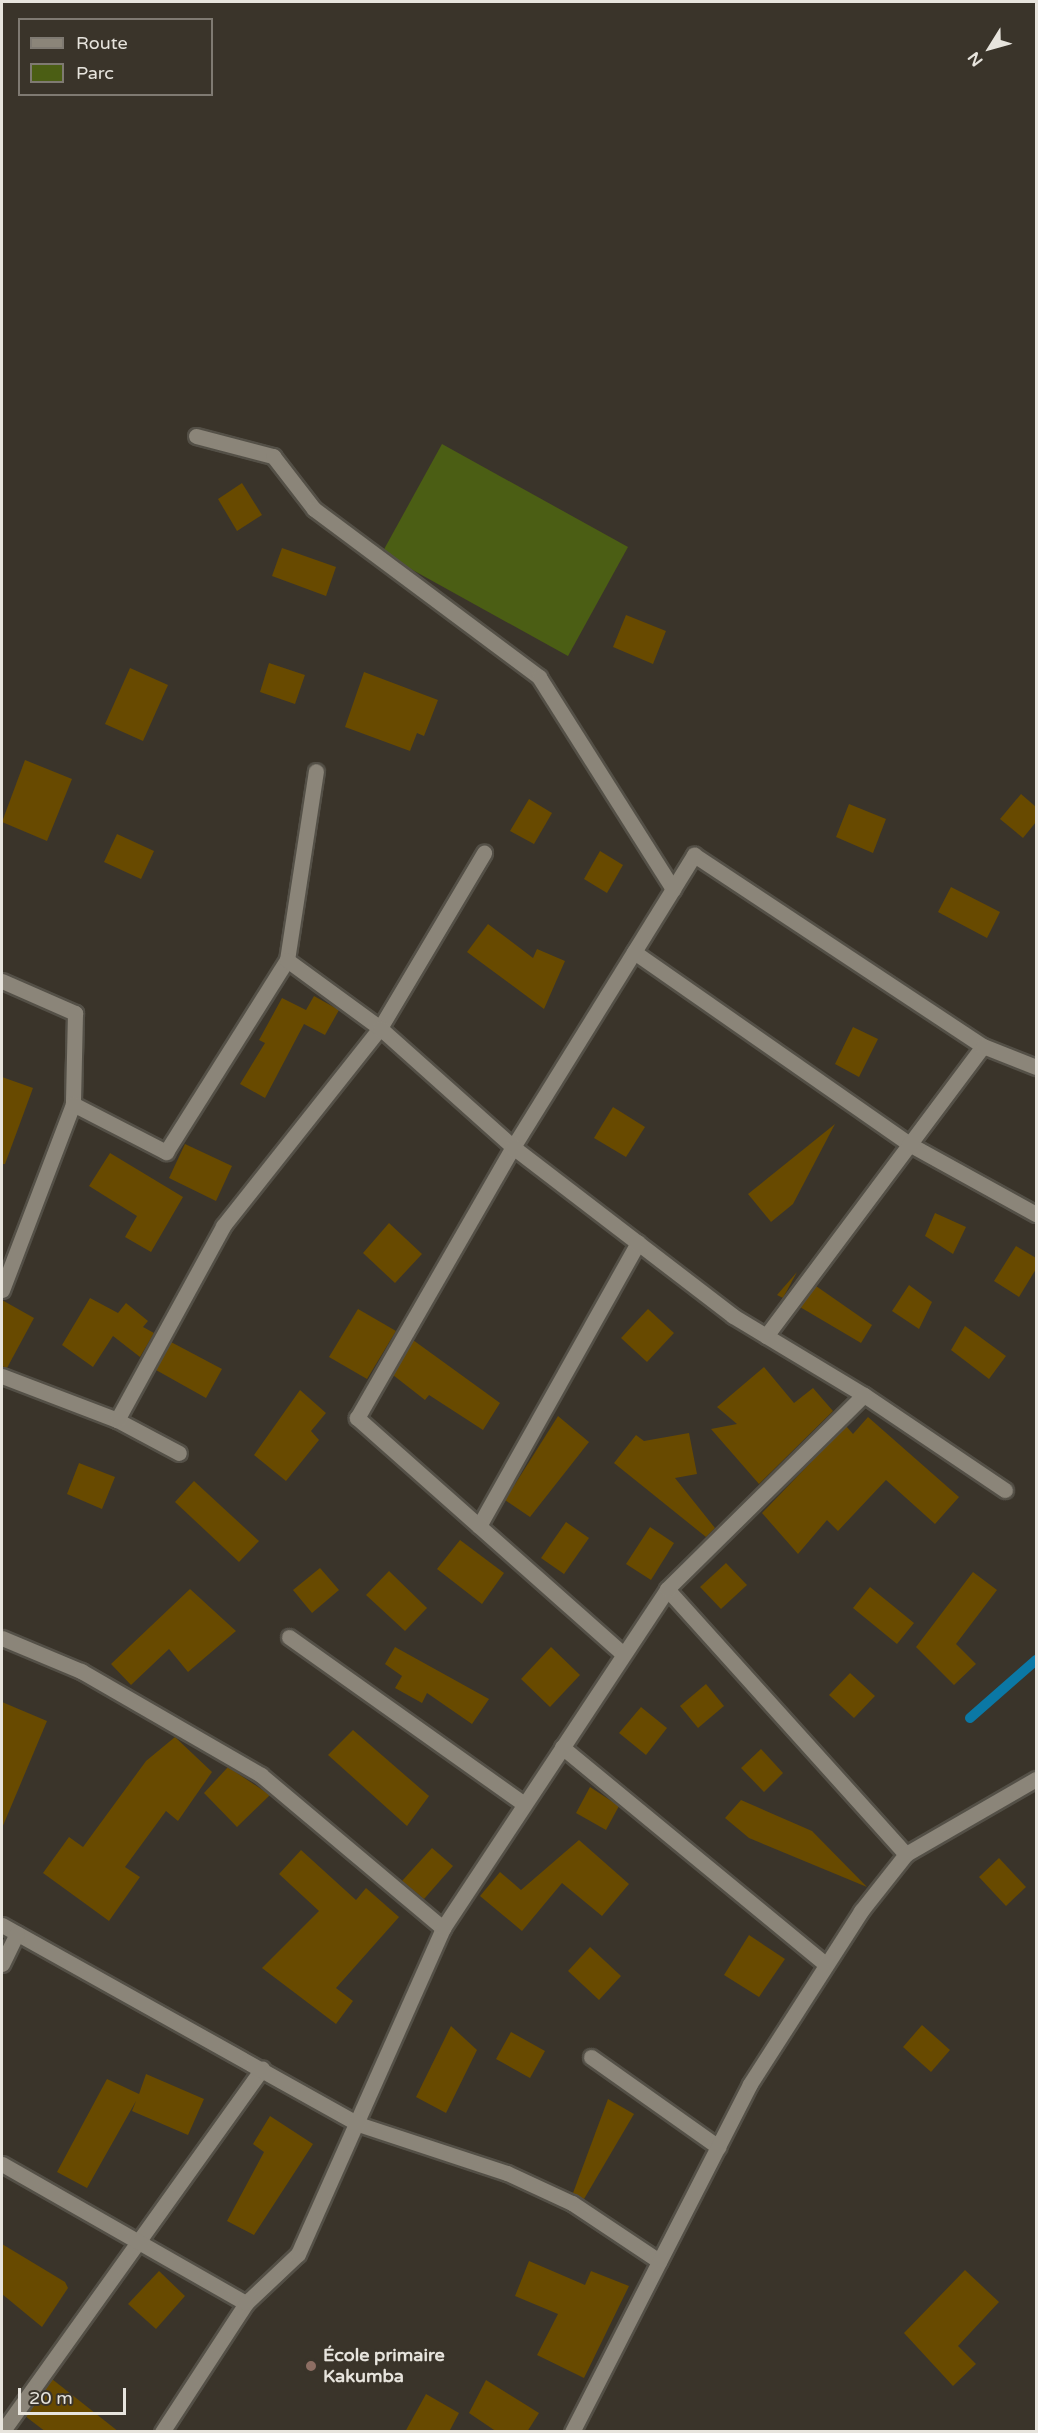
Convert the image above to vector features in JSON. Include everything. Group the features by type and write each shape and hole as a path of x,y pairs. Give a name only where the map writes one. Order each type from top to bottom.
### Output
{"street":[{"path":"196,436 273,456 314,508 539,677 673,890"},
{"path":"74,1104 166,1152 287,960 316,771"},
{"path":"117,1420 223,1226 380,1028 484,853"},
{"path":"623,1654 357,1418 513,1147 694,855 982,1046 1036,1067"},
{"path":"634,952 909,1144 1036,1214"},
{"path":"287,960 380,1028 513,1147 638,1243 766,1336 864,1395 1005,1490"},
{"path":"2,981 75,1013 74,1104 2,1290"},
{"path":"766,1336 982,1046"},
{"path":"479,1527 638,1243"},
{"path":"2,1376 117,1420 179,1453"},
{"path":"162,2432 246,2303 298,2254 358,2124 442,1928 667,1589 864,1395"},
{"path":"667,1589 906,1854"},
{"path":"289,1637 524,1804"},
{"path":"2,1638 81,1671 261,1775 442,1928"},
{"path":"562,1747 826,1965"},
{"path":"572,2432 750,2084 826,1965 906,1854 1036,1779"},
{"path":"2,1925 358,2124 554,2194 659,2261"},
{"path":"2,1964 17,1933"},
{"path":"591,2057 718,2147"},
{"path":"2,2432 136,2241 262,2069"},
{"path":"2,2164 246,2303"}],"green space":[{"path":"442,444 628,547 568,656 382,553"}],"building":[{"path":"242,483 262,515 237,531 218,499"},
{"path":"282,548 336,567 326,596 272,576"},
{"path":"626,615 666,631 653,664 613,647"},
{"path":"269,663 305,675 295,704 260,692"},
{"path":"130,668 168,685 143,741 105,724"},
{"path":"364,672 438,700 424,736 417,733 410,751 345,727"},
{"path":"25,760 72,779 47,841 2,822"},
{"path":"1021,794 1036,807 1036,822 1023,838 1000,819"},
{"path":"529,799 552,813 534,844 510,831"},
{"path":"849,804 886,819 873,853 836,837"},
{"path":"117,834 154,851 141,879 104,862"},
{"path":"600,851 623,865 607,893 584,879"},
{"path":"951,887 1000,912 987,938 938,912"},
{"path":"488,924 533,958 537,949 565,961 544,1009 467,952"},
{"path":"314,996 339,1010 325,1035 304,1024 265,1098 240,1084 265,1043 259,1040 282,998 306,1010"},
{"path":"853,1027 878,1039 859,1077 835,1064"},
{"path":"2,1077 33,1088 5,1164 2,1164"},
{"path":"613,1107 645,1127 626,1157 594,1138"},
{"path":"835,1124 793,1204 771,1222 748,1194"},
{"path":"185,1144 232,1166 216,1201 169,1178"},
{"path":"110,1153 183,1197 151,1252 125,1237 137,1216 89,1186"},
{"path":"935,1213 966,1227 953,1254 925,1236"},
{"path":"389,1223 422,1254 395,1283 363,1253"},
{"path":"1016,1246 1036,1258 1036,1269 1019,1297 994,1281"},
{"path":"797,1272 783,1298 777,1295"},
{"path":"909,1285 932,1302 919,1329 892,1311"},
{"path":"816,1286 872,1325 861,1343 800,1307"},
{"path":"90,1298 118,1313 126,1303 148,1321 143,1327 154,1333 140,1357 113,1336 93,1367 62,1345"},
{"path":"2,1300 34,1318 7,1368 2,1366"},
{"path":"358,1309 396,1331 367,1379 329,1357"},
{"path":"648,1309 674,1333 647,1362 621,1338"},
{"path":"965,1326 1006,1356 989,1379 951,1350"},
{"path":"413,1340 500,1403 483,1430 429,1395 425,1400 393,1375"},
{"path":"171,1342 222,1369 206,1398 156,1370"},
{"path":"764,1367 794,1403 813,1388 833,1411 759,1484 711,1429 737,1424 717,1407"},
{"path":"300,1390 326,1413 311,1431 319,1440 286,1481 254,1455"},
{"path":"558,1416 589,1442 530,1517 505,1500"},
{"path":"868,1417 959,1497 935,1524 886,1480 838,1531 827,1520 798,1554 762,1513 846,1426 853,1434"},
{"path":"689,1433 697,1474 675,1478 715,1528 706,1537 614,1463 636,1435 644,1441"},
{"path":"79,1463 115,1477 102,1509 67,1494"},
{"path":"194,1481 259,1541 239,1562 175,1502"},
{"path":"566,1522 589,1538 564,1574 541,1558"},
{"path":"650,1527 674,1543 651,1580 626,1564"},
{"path":"460,1540 504,1573 482,1604 437,1569"},
{"path":"726,1563 747,1585 721,1609 700,1587"},
{"path":"320,1568 339,1590 312,1613 293,1590"},
{"path":"389,1571 427,1608 405,1631 366,1595"},
{"path":"973,1572 997,1590 956,1644 976,1664 954,1685 916,1647"},
{"path":"870,1587 914,1623 897,1644 853,1608"},
{"path":"190,1589 236,1631 188,1672 169,1649 131,1685 111,1664"},
{"path":"395,1647 489,1699 472,1724 427,1693 422,1703 395,1688 402,1676 385,1664"},
{"path":"551,1647 580,1675 550,1707 521,1679"},
{"path":"850,1673 875,1696 854,1718 829,1695"},
{"path":"706,1684 724,1706 698,1728 680,1706"},
{"path":"2,1702 47,1721 2,1828"},
{"path":"641,1707 667,1728 646,1755 619,1733"},
{"path":"353,1730 429,1796 407,1826 328,1755"},
{"path":"175,1737 212,1772 178,1821 166,1811 125,1867 140,1877 109,1921 43,1873 69,1837 83,1847 146,1761"},
{"path":"761,1749 783,1773 764,1792 741,1768"},
{"path":"228,1767 270,1795 237,1827 204,1793"},
{"path":"590,1787 619,1806 606,1830 576,1813"},
{"path":"741,1800 812,1831 867,1887 749,1838 725,1818"},
{"path":"579,1840 629,1884 602,1916 562,1883 522,1931 480,1896 500,1872 521,1890"},
{"path":"432,1848 453,1866 424,1899 402,1881"},
{"path":"301,1850 356,1900 366,1888 399,1917 336,1988 353,2001 336,2024 262,1968 319,1911 279,1874"},
{"path":"999,1858 1026,1887 1006,1906 979,1877"},
{"path":"749,1935 785,1959 759,1997 724,1975"},
{"path":"590,1947 621,1976 599,2000 568,1971"},
{"path":"922,2025 950,2050 931,2072 903,2047"},
{"path":"451,2026 477,2050 446,2113 416,2097"},
{"path":"511,2032 545,2051 530,2078 496,2059"},
{"path":"146,2074 204,2099 188,2135 132,2111 136,2101 87,2188 57,2172 107,2079 139,2094"},
{"path":"608,2099 634,2114 584,2199 573,2193"},
{"path":"270,2116 313,2144 254,2235 227,2221 264,2152 253,2144"},
{"path":"2,2244 65,2282 68,2288 42,2327 2,2294"},
{"path":"529,2261 585,2285 591,2271 629,2286 584,2378 537,2355 558,2314 515,2296"},
{"path":"965,2270 999,2302 958,2346 976,2364 953,2386 904,2333"},
{"path":"159,2271 185,2296 156,2329 128,2304"},
{"path":"52,2379 119,2432 46,2432 25,2416"},
{"path":"486,2380 539,2413 527,2432 497,2432 469,2413"},
{"path":"426,2394 459,2413 449,2432 405,2432"}],"waterway":[{"path":"970,1718 1036,1660"}],"place":[{"name":"École primaire Kakumba","path":"311,2366"}]}
